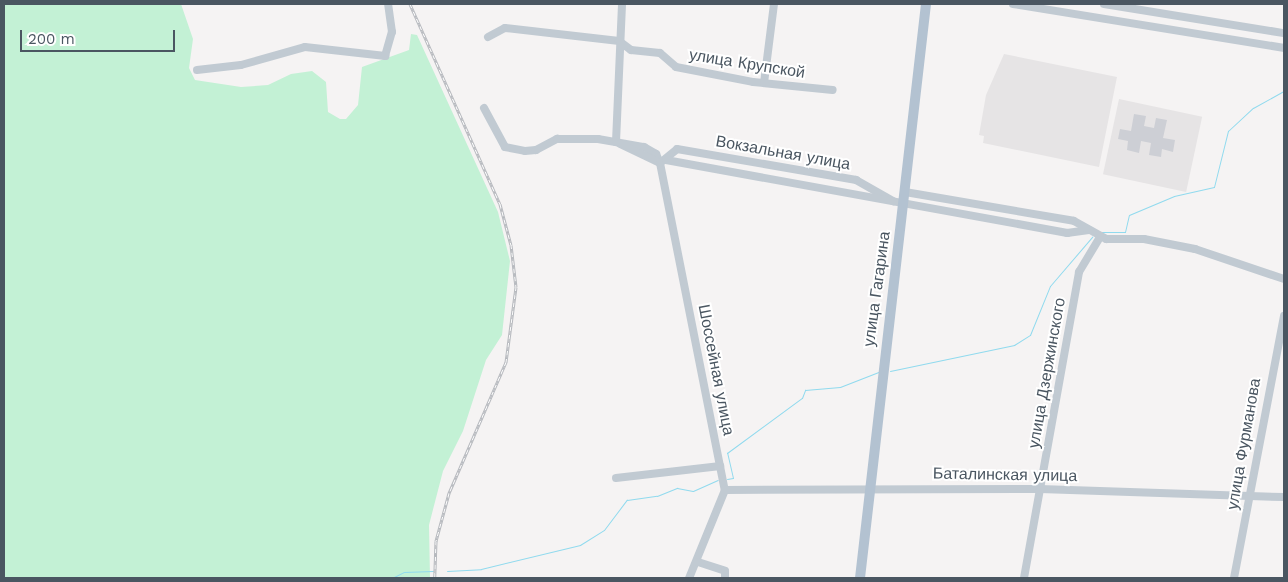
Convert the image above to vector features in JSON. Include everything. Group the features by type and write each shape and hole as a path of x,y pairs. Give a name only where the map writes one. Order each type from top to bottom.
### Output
{"main road":[{"name":"улица Гагарина","path":"860,578 882,363 926,4"}],"street":[{"path":"197,70 241,65 305,47 385,56 392,32 388,4"},
{"path":"616,142 622,4"},
{"path":"764,83 774,4"},
{"path":"1013,4 1284,48"},
{"path":"1104,4 1284,33"},
{"name":"улица Крупской","path":"488,37 504,28 619,41 631,50 660,54 676,67 764,83 833,90"},
{"name":"Вокзальная улица","path":"484,108 505,147 536,150 556,139 616,142 651,150 663,161 901,198 1074,221 1100,237 1195,249 1284,279"},
{"name":"Вокзальная улица","path":"663,161 677,149 856,180 901,198 1067,233 1089,230"},
{"name":"Шоссейная улица","path":"663,161 725,490"},
{"name":"улица Дзержинского","path":"1024,578 1079,272 1100,237"},
{"name":"улица Фурманова","path":"1234,578 1284,316"},
{"path":"616,478 720,466"},
{"name":"Баталинская улица","path":"725,490 870,487 1040,489 1250,494 1284,497"},
{"path":"690,578 698,562 725,490"},
{"path":"698,562 725,571 725,578"}],"shaded area":[{"path":"1004,54 1117,77 1099,167 983,143 984,136 979,135 986,95"},
{"path":"1119,99 1202,117 1186,192 1103,174"}],"green space":[{"path":"4,4 181,4 193,39 189,68 195,80 241,87 268,85 291,74 312,71 326,82 328,112 340,119 346,119 358,105 362,67 409,50 411,34 417,35 498,212 510,261 502,335 486,360 463,431 443,471 429,525 430,578 4,578"}],"building":[{"path":"1134,114 1146,116 1144,126 1154,128 1156,118 1167,120 1163,138 1175,140 1173,152 1162,149 1161,157 1149,155 1151,143 1141,141 1139,153 1127,150 1128,141 1118,139 1120,129 1131,131"}],"waterway":[{"path":"1101,232 1125,232 1129,215 1174,196 1214,187 1228,131 1253,108 1284,91"},
{"path":"890,371 1014,345 1030,335 1050,286 1092,237"},
{"path":"727,479 733,478 727,453 802,398 805,390 840,387 881,371"},
{"path":"447,571 481,569 580,545 604,530 627,500 657,496 677,488 693,491 718,480"},
{"path":"392,578 404,572 433,571"}],"railway":[{"path":"410,4 500,204 511,245 516,287 506,362 449,493 436,541 435,578"}]}
